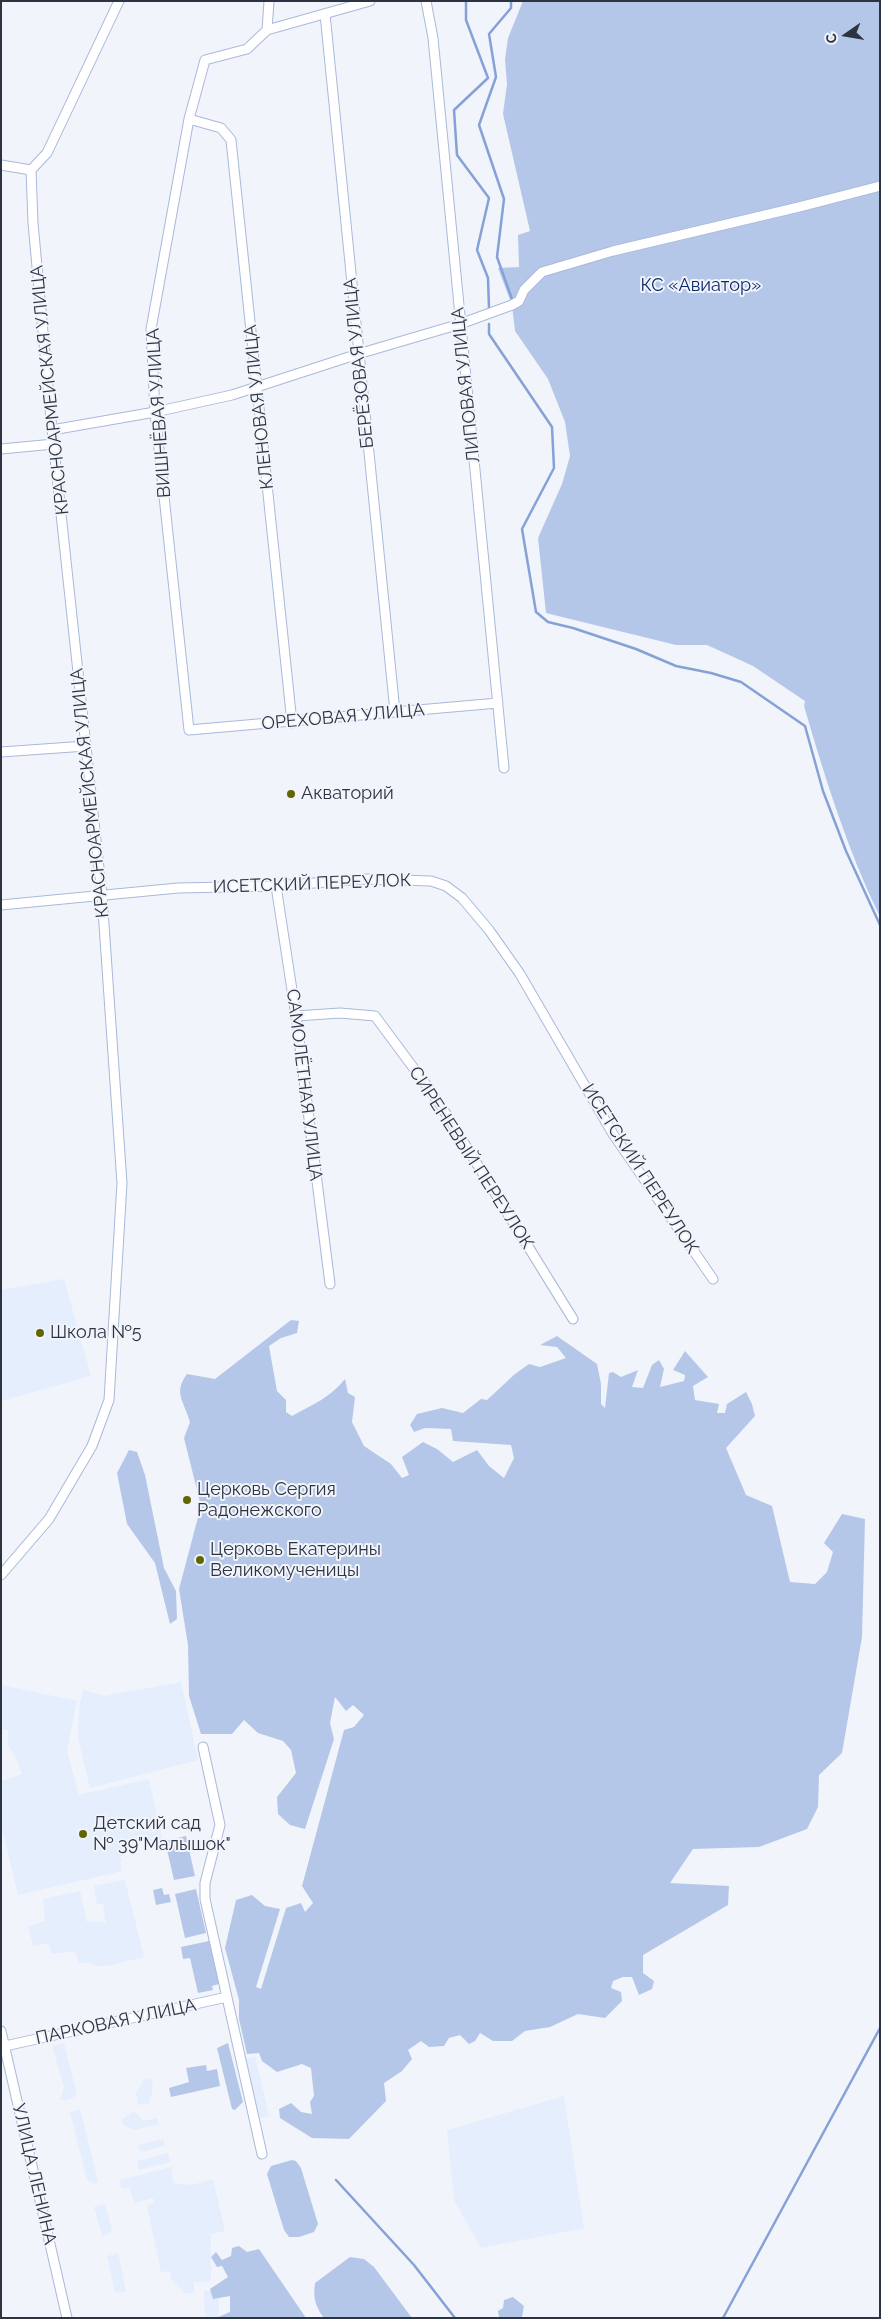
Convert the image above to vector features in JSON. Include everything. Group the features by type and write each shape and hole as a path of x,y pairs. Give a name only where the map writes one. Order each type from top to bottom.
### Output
{"street":[{"path":"1,164 31,170 47,154 118,1"},
{"path":"269,1 267,30 370,1"},
{"name":"ЛИПОВАЯ УЛИЦА","path":"426,1 432,38 504,768"},
{"name":"БЕРЁЗОВАЯ УЛИЦА","path":"325,14 395,712"},
{"name":"ВИШНЁВАЯ УЛИЦА","path":"189,730 156,412 151,329 189,119 205,60 247,49 267,30"},
{"name":"КЛЕНОВАЯ УЛИЦА","path":"189,119 221,128 231,140 292,722"},
{"name":"КРАСНОАРМЕЙСКАЯ УЛИЦА","path":"1,1575 49,1519 92,1446 109,1400 122,1183 102,896 52,430 33,223 31,170"},
{"path":"52,430 156,412 232,395 358,354 460,324 519,301 524,290 542,272 613,251 880,186"},
{"path":"1,449 54,444"},
{"name":"ОРЕХОВАЯ УЛИЦА","path":"189,730 498,703"},
{"path":"1,752 86,746"},
{"name":"ИСЕТСКИЙ ПЕРЕУЛОК","path":"1,905 178,888 276,886 365,879 431,881 446,886 462,898 490,930 520,974 613,1134 713,1279"},
{"name":"САМОЛЁТНАЯ УЛИЦА","path":"276,886 296,1016 330,1284"},
{"name":"СИРЕНЕВЫЙ ПЕРЕУЛОК","path":"296,1016 340,1013 375,1016 438,1101 572,1319"},
{"path":"203,1747 220,1825 205,1883 205,1900 262,2154"},
{"name":"ПАРКОВАЯ УЛИЦА","path":"5,2046 227,1997"},
{"name":"УЛИЦА ЛЕНИНА","path":"1,2031 67,2318"}],"shaded area":[{"name":"Школа №5","path":"64,1279 91,1376 1,1401 1,1290"},
{"path":"181,1682 198,1760 90,1788 78,1738 79,1707 83,1690 104,1696"},
{"path":"1,1685 77,1701 67,1751 79,1795 149,1779 162,1838 122,1848 123,1856 120,1856 122,1862 120,1863 122,1871 18,1895 1,1824 1,1781 22,1774 16,1758 8,1745 8,1730 1,1729"},
{"path":"125,1880 144,1957 108,1966 94,1966 91,1963 79,1963 75,1951 52,1954 48,1943 33,1946 28,1926 45,1921 43,1899 80,1891 87,1922 101,1921 106,1924 103,1904 97,1904 94,1886"},
{"path":"64,2043 77,2095 68,2100 60,2100 64,2087 52,2046"},
{"path":"255,2056 269,2116 260,2118 246,2059"},
{"path":"151,2078 153,2088 149,2103 138,2105 136,2093 143,2080"},
{"path":"564,2096 584,2228 481,2248 454,2200 447,2130"},
{"path":"80,2109 98,2181 94,2183 87,2180 70,2112"},
{"path":"134,2111 143,2121 157,2118 158,2124 134,2130 123,2125 122,2119"},
{"path":"163,2139 165,2146 140,2152 138,2145"},
{"path":"168,2153 170,2162 139,2170 137,2161"},
{"path":"172,2167 173,2183 192,2185 213,2179 225,2231 211,2234 211,2281 194,2282 194,2293 185,2293 171,2279 170,2271 161,2272 147,2206 154,2202 153,2198 134,2203 130,2187 122,2189 119,2180"},
{"path":"105,2204 112,2230 109,2234 102,2236 94,2207"},
{"path":"118,2253 126,2291 115,2293 107,2256"},
{"path":"204,2291 219,2291 219,2318 205,2318"}],"green space":[{"name":"КС «Авиатор»","path":"523,1 880,1 880,917 857,865 838,813 804,706 805,701 753,666 707,645 676,645 546,613 538,538 562,484 570,456 565,422 548,379 515,331 512,305 498,268 519,267 518,235 530,231 503,114 507,84 505,60 508,38"},
{"path":"291,1320 299,1321 297,1333 281,1338 269,1346 277,1391 286,1400 286,1412 292,1416 314,1404 334,1391 345,1379 348,1393 355,1397 352,1422 364,1446 391,1464 402,1478 409,1475 402,1457 423,1442 437,1449 453,1462 477,1450 489,1466 504,1478 514,1458 511,1445 453,1441 451,1429 425,1428 414,1432 410,1425 417,1414 442,1408 463,1413 481,1399 487,1400 515,1374 529,1364 540,1367 566,1358 557,1347 540,1345 557,1336 597,1364 601,1384 601,1404 605,1408 609,1373 613,1372 621,1377 638,1370 632,1387 643,1388 652,1365 659,1360 664,1369 660,1387 684,1381 685,1375 673,1370 685,1351 708,1377 693,1386 695,1400 719,1404 717,1413 725,1413 727,1404 746,1392 755,1416 726,1448 746,1495 772,1506 790,1582 815,1584 827,1572 833,1552 824,1543 842,1514 865,1519 862,1637 842,1753 819,1775 818,1807 807,1829 759,1847 693,1849 670,1883 729,1886 728,1905 643,1955 643,1973 654,1981 652,1989 639,1995 632,1977 623,1977 613,1981 611,1988 621,1992 622,2001 605,2018 578,2014 550,2027 525,2031 512,2041 493,2041 480,2033 475,2041 469,2044 460,2035 449,2038 444,2046 429,2047 421,2041 408,2050 412,2059 402,2071 384,2083 386,2101 349,2139 312,2138 280,2118 279,2109 291,2103 301,2112 312,2114 310,2102 314,2096 311,2068 302,2064 277,2072 262,2061 259,2053 247,2054 239,2019 239,2000 225,1948 236,1900 252,1895 265,1906 280,1909 256,1987 261,1989 286,1908 301,1903 305,1912 313,1903 302,1886 344,1730 354,1727 364,1715 353,1705 346,1711 335,1697 330,1723 334,1739 305,1829 290,1825 278,1814 277,1797 296,1773 291,1750 283,1741 258,1733 244,1720 232,1734 201,1734 189,1696 188,1645 179,1589 201,1506 184,1438 190,1422 180,1392 183,1381 187,1374 215,1379"},
{"path":"129,1450 137,1452 145,1475 164,1568 176,1591 177,1619 170,1624 155,1563 127,1524 117,1473"},
{"path":"186,1836 195,1876 174,1880 165,1841"},
{"path":"162,1888 164,1895 169,1894 171,1902 156,1905 153,1890"},
{"path":"196,1889 206,1933 185,1938 175,1894"},
{"path":"209,1941 219,1984 212,1986 213,1990 198,1993 190,1958 183,1959 181,1947"},
{"path":"228,2043 243,2102 235,2110 232,2109 217,2048"},
{"path":"206,2065 207,2071 217,2069 220,2086 171,2097 169,2088 189,2082 186,2068"},
{"path":"292,2160 296,2161 301,2168 318,2224 314,2232 299,2237 289,2237 284,2230 267,2174 271,2166"},
{"path":"239,2246 247,2252 259,2249 306,2318 216,2318 230,2312 230,2296 213,2299 210,2289 228,2277 222,2266 217,2267 211,2257 216,2252 222,2260 231,2256 232,2248"},
{"path":"350,2257 364,2259 374,2267 412,2318 324,2318 315,2302 315,2283"},
{"path":"513,2297 524,2306 522,2317 499,2317 498,2311 503,2308 504,2300"}],"waterway":[{"path":"466,1 466,20 488,78 454,110 457,155 489,198 477,250 488,278 489,308"},
{"path":"511,1 511,8 489,34 496,77 479,125 504,199 497,257 513,302"},
{"path":"489,324 489,334 552,427 554,468 522,529 536,612 548,622 573,628 636,649 676,666 711,673 741,682 805,726 823,791 846,851 880,925"},
{"path":"723,2318 880,2028"},
{"path":"336,2180 414,2265 455,2318"}],"place":[{"name":"Акваторий","path":"291,794"},
{"name":"Школа №5","path":"40,1333"},
{"name":"Церковь Сергия Радонежского","path":"187,1500"},
{"name":"Церковь Екатерины Великомученицы","path":"200,1560"},
{"name":"Детский сад № 39\"Малышок\"","path":"83,1834"}]}
